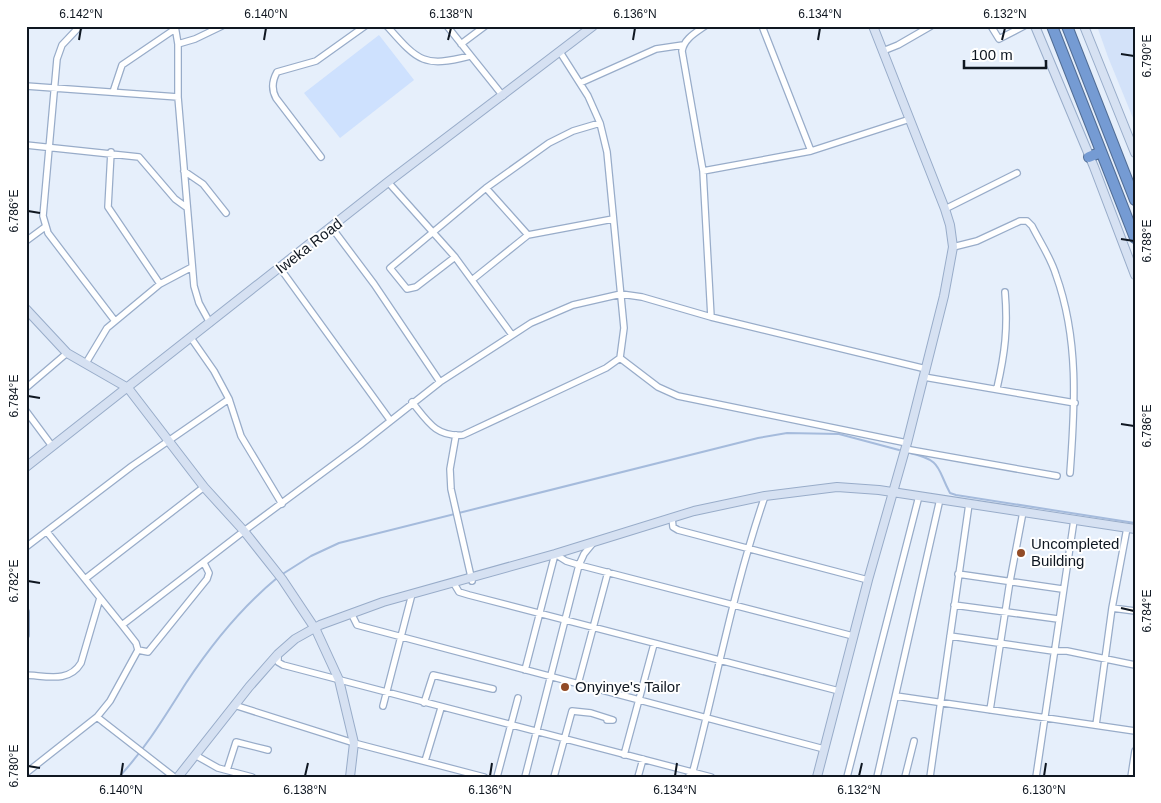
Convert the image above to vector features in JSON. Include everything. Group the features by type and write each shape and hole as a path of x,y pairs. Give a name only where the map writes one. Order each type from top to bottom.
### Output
{"highway":[{"path":"1052,26 1135,238"},
{"path":"1067,26 1135,200"},
{"path":"1089,156 1101,152"}],"street":[{"path":"80,26 62,45 57,59 42,207 45,226 115,321"},
{"path":"178,44 195,39 222,26"},
{"path":"321,157 276,98 273,93 273,79 277,72 316,60 365,26"},
{"path":"387,26 403,44 423,60 448,62 470,56"},
{"path":"447,26 503,96"},
{"path":"461,44 485,26"},
{"name":"Iweka Road","path":"26,467 332,228 388,182 593,26"},
{"path":"580,83 656,49 683,44 705,26"},
{"path":"762,26 810,151"},
{"path":"817,777 853,636 924,377 944,296 953,247 946,209 873,26"},
{"path":"883,51 898,45 930,26"},
{"path":"991,26 998,39 1024,26"},
{"path":"1035,26 1089,156 1135,275"},
{"path":"1084,26 1135,153"},
{"path":"114,92 122,65 175,28 178,44 178,97 192,267 199,303 210,323"},
{"path":"683,44 682,51 703,171 712,317"},
{"path":"412,402 429,424 438,431 448,436 463,435 606,368 620,358 624,328 607,152 600,123 580,83 560,52"},
{"path":"26,86 178,97"},
{"path":"703,171 810,151 910,119"},
{"path":"455,257 416,287 407,289 390,268 486,188 549,143 573,131 600,123"},
{"path":"26,145 111,152 139,157 176,199 186,207"},
{"path":"111,152 108,207 160,284"},
{"path":"184,171 202,184 226,213"},
{"path":"946,209 1017,174"},
{"path":"388,182 455,257 512,336"},
{"path":"486,188 528,235"},
{"path":"472,280 528,235 613,220"},
{"path":"953,247 977,241 1020,221 1027,221 1032,226 1056,274 1071,337 1075,403 1070,473"},
{"path":"26,241 45,226"},
{"path":"332,228 374,284 440,382"},
{"path":"86,363 101,336 115,321 160,284 192,267"},
{"path":"280,268 390,420"},
{"path":"997,388 1006,350 1008,324 1005,292"},
{"path":"122,624 440,382 531,323 572,305 621,294 642,296 712,317 926,369"},
{"path":"26,309 67,353 128,388 204,487 244,531 279,576 314,628 339,680 354,744 350,777"},
{"path":"191,338 214,371 229,399 241,436 282,504"},
{"path":"26,388 67,353"},
{"path":"620,358 658,388 678,396 906,446 1057,476"},
{"path":"924,377 997,388 1075,403"},
{"path":"26,547 168,440 229,399"},
{"path":"26,411 52,446"},
{"path":"456,435 450,469 455,507 471,579"},
{"path":"84,579 204,487"},
{"path":"97,717 176,777 278,654 295,639 314,628 351,613 412,594 555,554 694,510 765,496 837,487 893,492 1131,529 1112,608 1107,658 1096,725"},
{"path":"688,777 692,771 707,717 746,550 765,496"},
{"path":"847,777 920,496"},
{"path":"877,777 940,499"},
{"path":"930,777 969,504"},
{"path":"990,710 1023,512"},
{"path":"672,518 673,527 678,530 746,550 868,580"},
{"path":"1036,777 1062,589 1074,520"},
{"path":"26,773 97,717 110,701 138,650 136,643 122,624 47,532"},
{"path":"525,777 579,565 584,554 595,541"},
{"path":"555,554 566,561 579,565 853,636"},
{"path":"525,670 555,554"},
{"path":"138,650 148,652 208,579 209,573 204,563"},
{"path":"578,684 608,572"},
{"path":"958,574 1062,589"},
{"path":"453,582 459,592 839,691"},
{"path":"383,706 412,594"},
{"path":"26,675 64,677 77,670 81,663 100,598"},
{"path":"954,605 1058,619"},
{"path":"1112,608 1135,611"},
{"path":"26,612 26,635"},
{"path":"351,613 357,625 707,717 824,750"},
{"path":"950,636 1000,642 1053,652 1067,651 1135,665"},
{"path":"624,754 654,644"},
{"path":"278,654 278,662 283,665 441,708 711,777"},
{"path":"424,703 433,675 493,689"},
{"path":"896,696 1135,731"},
{"path":"497,777 518,698"},
{"path":"234,705 354,744 484,777"},
{"path":"425,761 441,708"},
{"path":"554,777 572,711 591,713 613,720 607,720"},
{"path":"905,777 914,741"},
{"path":"219,777 236,742 268,750"},
{"path":"1131,777 1135,751"},
{"path":"195,755 224,770 252,777"},
{"path":"638,777 643,760"}],"shaded area":[{"path":"1097,26 1135,26 1135,123 1108,57"},
{"path":"379,35 414,80 340,138 304,93"}],"waterway":[{"path":"281,575 311,556 339,543 758,438 787,433 839,434 899,450"},
{"path":"910,453 933,462 940,471 950,493 956,495 1135,523"},
{"path":"119,777 147,743 217,641 239,614 277,578"}],"place":[{"name":"Uncompleted Building","path":"1021,553"},
{"name":"Onyinye's Tailor","path":"565,687"}]}
